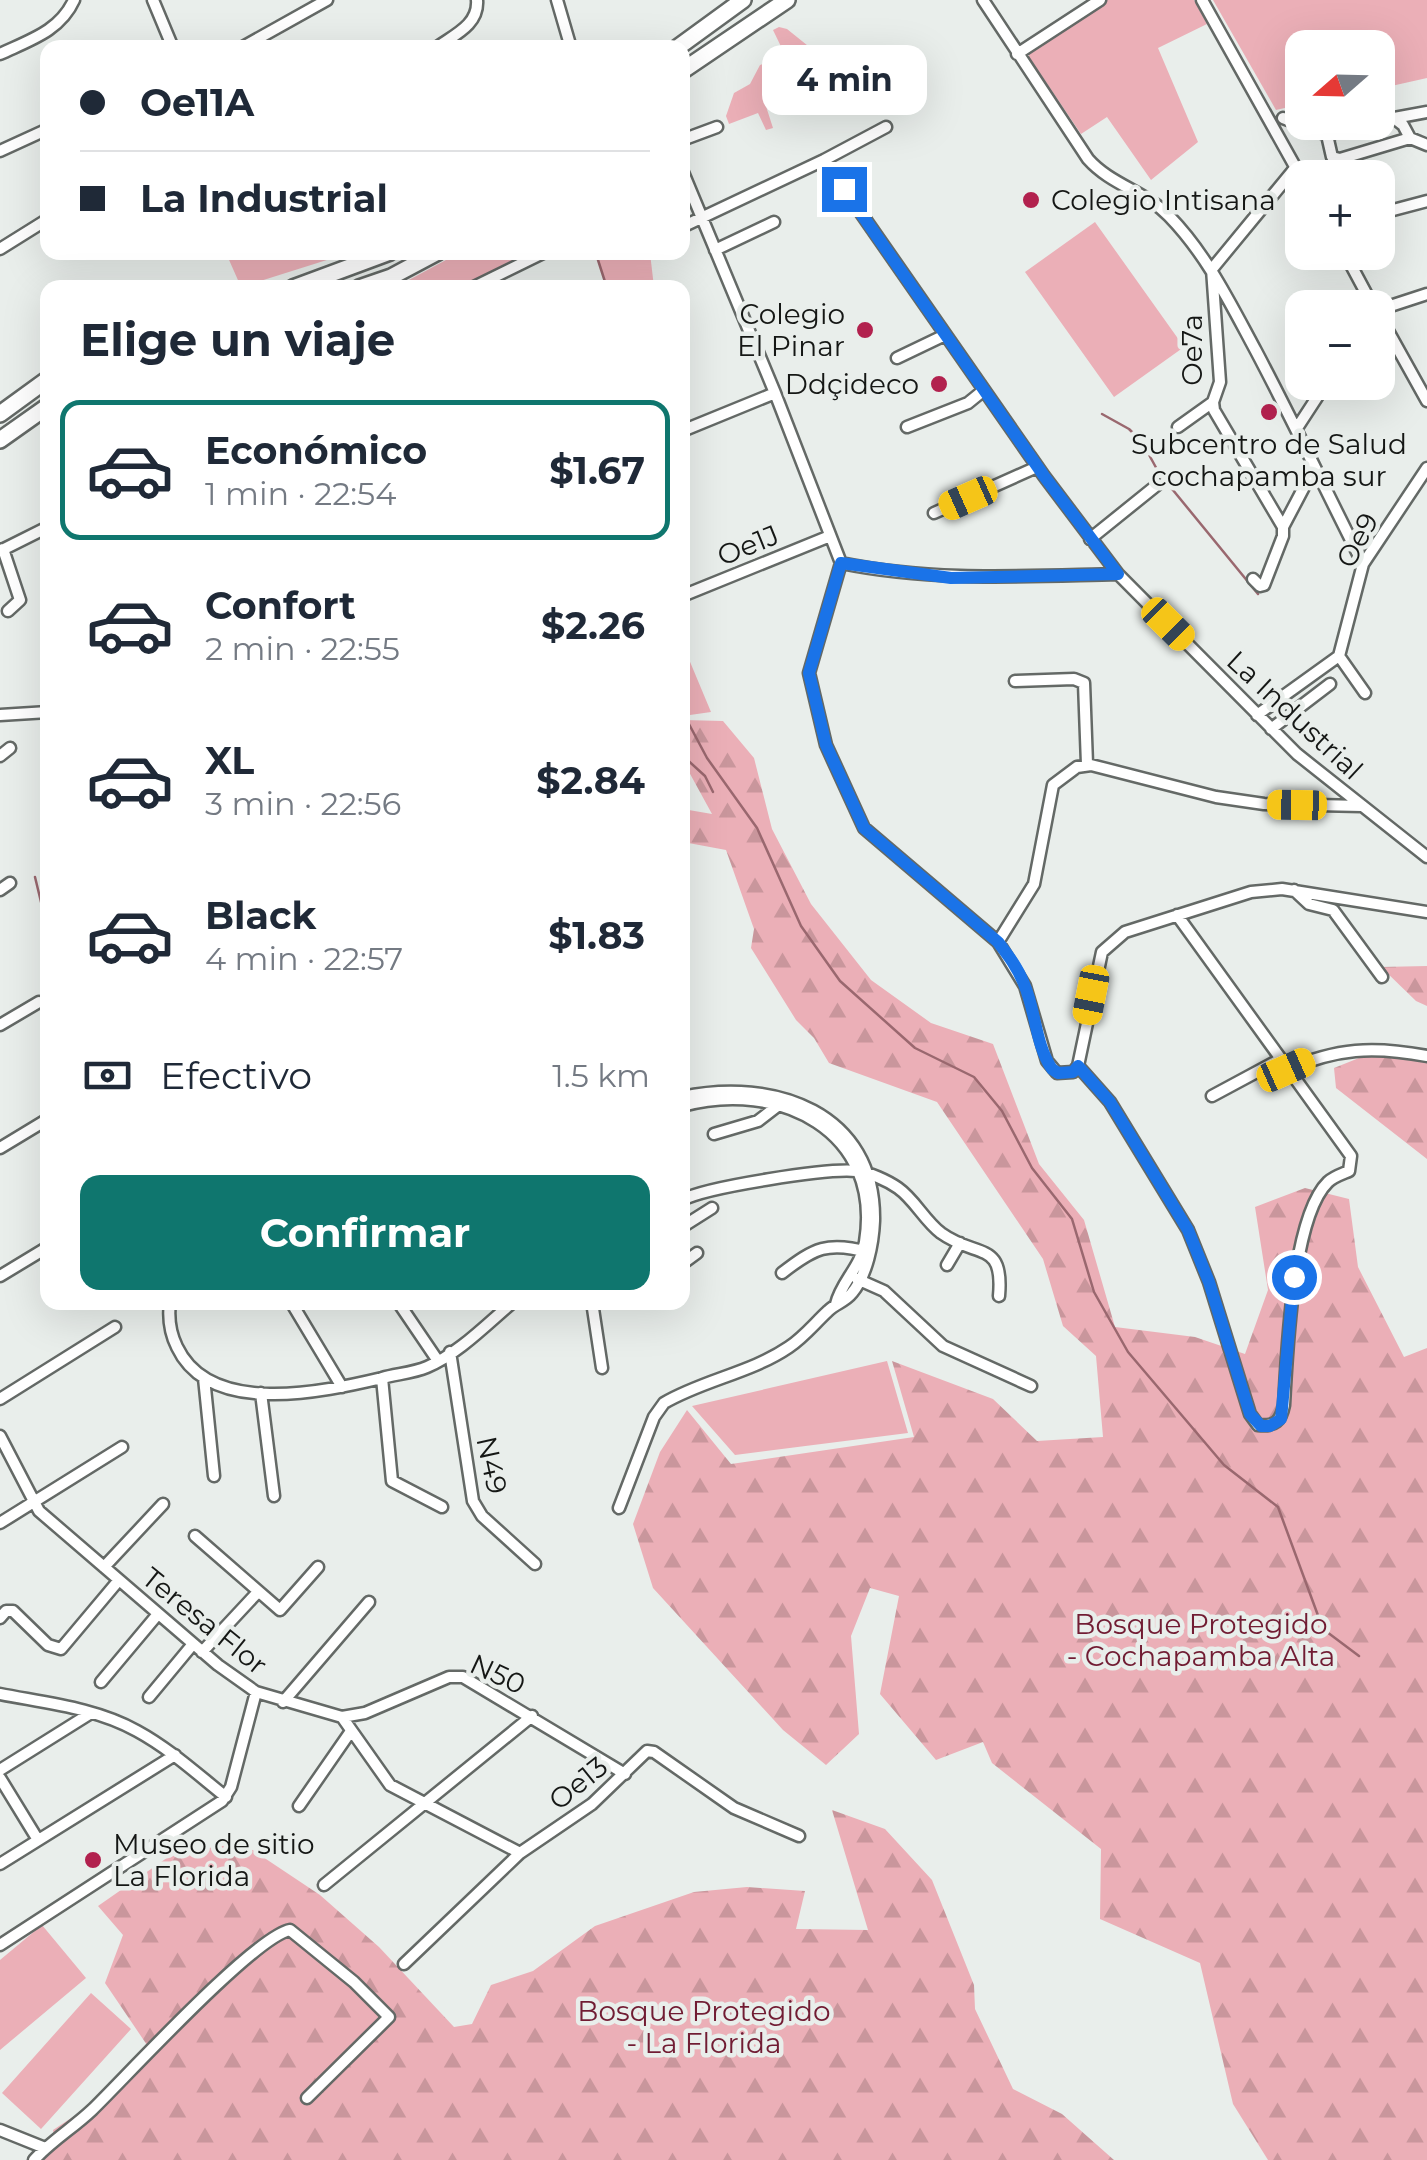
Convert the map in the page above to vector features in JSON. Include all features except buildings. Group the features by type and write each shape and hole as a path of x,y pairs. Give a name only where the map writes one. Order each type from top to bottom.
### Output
{"main road":[{"path":"688,40 743,0"},
{"path":"690,65 787,0"},
{"path":"315,280 368,260"},
{"path":"382,280 423,260"},
{"path":"0,414 40,385"},
{"path":"0,440 40,412"}],"street":[{"path":"0,54 52,30 68,14 74,0"},
{"path":"152,0 169,40"},
{"path":"255,40 327,0"},
{"path":"448,40 471,24 477,0"},
{"path":"557,0 569,40"},
{"path":"983,0 1094,167 1109,180 1159,207 1212,269 1297,428 1363,564"},
{"path":"1016,54 1100,0"},
{"path":"1202,0 1292,160"},
{"path":"263,35 265,40"},
{"path":"1395,118 1422,113"},
{"path":"1326,140 1335,159 1410,137 1422,113"},
{"path":"1395,119 1410,137 1427,144"},
{"path":"690,137 716,127"},
{"path":"690,224 886,127"},
{"path":"0,151 40,132"},
{"name":"La Industrial","path":"824,160 1038,467 1118,574 1296,754 1427,856"},
{"path":"1212,269 1285,180"},
{"path":"690,191 776,393 841,563 809,673 826,745 864,828 998,942 1025,986 1047,1061 1058,1073 1073,1072 1078,1066 1102,952 1125,932 1251,892 1294,889 1427,912"},
{"path":"1395,209 1427,201"},
{"path":"715,250 774,222"},
{"path":"0,249 40,224"},
{"path":"496,280 531,260"},
{"name":"Oe7a","path":"1212,269 1220,382 1213,402 1217,417 1283,527"},
{"path":"1395,304 1427,294"},
{"path":"896,358 945,335"},
{"path":"1395,344 1427,401"},
{"path":"907,427 968,403 984,390"},
{"path":"690,428 776,393"},
{"path":"1297,428 1316,400"},
{"path":"1178,426 1213,402"},
{"path":"934,513 1038,467"},
{"path":"1253,580 1264,585 1283,527 1314,468"},
{"name":"Oe9","path":"1340,656 1363,564 1427,468"},
{"path":"1090,539 1158,484"},
{"path":"8,610 20,600 1,550 40,532"},
{"name":"Oe1J","path":"690,590 830,536"},
{"path":"841,563 951,578 1118,574"},
{"path":"1257,714 1340,656 1365,692"},
{"path":"1015,681 1074,679 1084,683 1087,764"},
{"path":"1271,729 1330,684"},
{"path":"0,715 40,712"},
{"path":"0,756 10,748"},
{"path":"998,942 1034,884 1054,785 1087,764 1216,798 1264,804 1363,806"},
{"path":"1294,889 1309,904 1332,910 1382,977"},
{"path":"1078,1066 1110,1102 1188,1230 1253,1420 1261,1426 1277,1423 1284,1405 1294,1277 1314,1204 1329,1180 1348,1170 1351,1156 1177,915"},
{"path":"0,1025 38,1002"},
{"path":"1212,1096 1283,1065 1325,1056 1386,1048 1427,1056"},
{"path":"619,1508 664,1403 789,1347 836,1304 856,1278 866,1252 867,1210 861,1171 824,1126 781,1101 722,1091 690,1096"},
{"path":"690,1105 781,1101"},
{"path":"714,1134 758,1121 781,1101"},
{"path":"0,1148 40,1124"},
{"path":"690,1197 784,1178 861,1171 899,1188 934,1226 998,1262 1002,1272 999,1296"},
{"path":"690,1222 712,1208"},
{"path":"947,1265 960,1243"},
{"path":"782,1273 801,1258 830,1245 866,1252"},
{"path":"0,1276 40,1252"},
{"path":"690,1258 697,1253"},
{"path":"856,1278 884,1291 943,1346 1031,1386"},
{"path":"170,1310 175,1343 188,1365 204,1378 232,1388 295,1394 342,1388 420,1369 438,1361 503,1310"},
{"path":"296,1310 342,1388"},
{"path":"403,1310 438,1361"},
{"path":"593,1310 602,1368"},
{"path":"0,1399 115,1327"},
{"name":"N49","path":"450,1352 473,1501 482,1516 535,1564"},
{"path":"204,1378 214,1476"},
{"path":"382,1378 392,1480 442,1507"},
{"path":"261,1393 274,1496"},
{"name":"Teresa Flor","path":"0,1436 39,1511 197,1648 256,1692 342,1717"},
{"path":"0,1523 122,1448"},
{"path":"104,1566 164,1504"},
{"path":"195,1536 280,1610 318,1567"},
{"path":"0,1618 12,1611 48,1644 61,1649 119,1580"},
{"path":"149,1697 257,1592"},
{"path":"283,1702 369,1602"},
{"path":"101,1682 158,1614"},
{"name":"N50","path":"342,1717 365,1714 456,1676 480,1685 625,1774"},
{"path":"0,1945 226,1798 256,1692"},
{"path":"0,1694 92,1712 135,1730 175,1755 226,1798"},
{"path":"0,1770 92,1712"},
{"path":"324,1886 532,1716"},
{"path":"342,1717 390,1785 520,1852"},
{"path":"299,1806 352,1730"},
{"name":"Oe13","path":"404,1964 520,1852 592,1804 644,1752 652,1751 734,1808 800,1836"},
{"path":"0,1864 175,1755"},
{"path":"0,1778 38,1840"},
{"path":"34,2160 260,1948 290,1930 354,1982 389,2017 307,2098"},
{"path":"0,2130 45,2148"}],"green space":[{"path":"1102,0 1194,0 1207,24 1158,48 1198,142 1151,180 1107,117 1081,134 1029,57 1029,51"},
{"path":"1213,0 1427,0 1427,78 1395,85 1395,30 1285,30 1285,108 1276,110"},
{"path":"787,29 833,66 808,77 804,93 799,96 792,81 763,97 773,128 766,130 758,113 729,124 726,116 734,93 750,84 760,65 773,60 776,66 788,61 773,30"},
{"path":"1095,222 1184,347 1114,397 1025,272"},
{"path":"229,260 327,260 263,280 238,280"},
{"path":"446,260 534,260 481,280 409,280"},
{"path":"598,260 651,260 653,280 605,280"},
{"path":"690,662 711,712 690,715"},
{"name":"Bosque Protegido - Cochapamba Alta","path":"690,720 723,721 754,758 772,829 811,904 871,980 931,1023 993,1044 1039,1164 1084,1220 1115,1327 1195,1337 1245,1354 1268,1290 1255,1207 1305,1188 1349,1199 1358,1267 1404,1357 1427,1348 1427,2160 1268,2160 1233,2104 1200,1963 1100,1919 1101,1849 992,1763 983,1742 936,1760 880,1694 899,1596 870,1588 851,1636 859,1734 826,1765 783,1730 653,1588 633,1524 660,1452 687,1410 731,1464 914,1437 892,1361 993,1399 1037,1441 1103,1437 1096,1356 1063,1326 1043,1259 937,1102 829,1063 814,1038 796,1020 751,948 754,929 726,850 690,843 690,810 712,814 690,774"},
{"path":"1427,966 1427,1006 1416,1001 1381,967"},
{"path":"1389,1046 1427,1053 1427,1159 1336,1088 1334,1068"},
{"path":"887,1361 908,1433 735,1455 692,1406"},
{"name":"Bosque Protegido - La Florida","path":"832,1810 885,1829 932,1880 974,1985 975,2009 1013,2089 1062,2114 1114,2160 43,2160 56,2147 53,2130 91,2105 147,2045 105,1983 123,1935 98,1906 174,1853 242,1843 320,1895 379,1947 454,2027 472,2024 491,1985 533,1971 595,1926 694,1892 747,1887 805,1891 796,1929 868,1930"},
{"path":"42,1925 86,1978 0,2050 0,1960"},
{"path":"91,1993 131,2029 41,2129 2,2093"}],"waterway":[{"path":"598,260 604,280"},
{"path":"1102,414 1129,429 1142,442 1159,473 1258,594"},
{"path":"690,726 707,758 757,828 801,926 840,981 915,1048 974,1077 1002,1111 1032,1168 1072,1219 1094,1292 1128,1352 1224,1465 1278,1507 1323,1629 1359,1656"},
{"path":"690,762 705,776 713,792"},
{"path":"35,877 40,898"}],"place":[{"name":"Colegio Intisana","path":"1031,200"},
{"name":"Colegio El Pinar","path":"865,330"},
{"name":"Ddçideco","path":"939,384"},
{"name":"Subcentro de Salud cochapamba sur","path":"1269,412"},
{"name":"Museo de sitio La Florida","path":"93,1860"}],"route":[{"path":"844,189 1044,476 1118,574 951,578 841,563 809,673 826,745 864,828 998,942 1014,964 1052,1069 1058,1073 1073,1072 1078,1066 1110,1102 1188,1230 1209,1282 1250,1414 1261,1426 1281,1419 1294,1277"}]}
